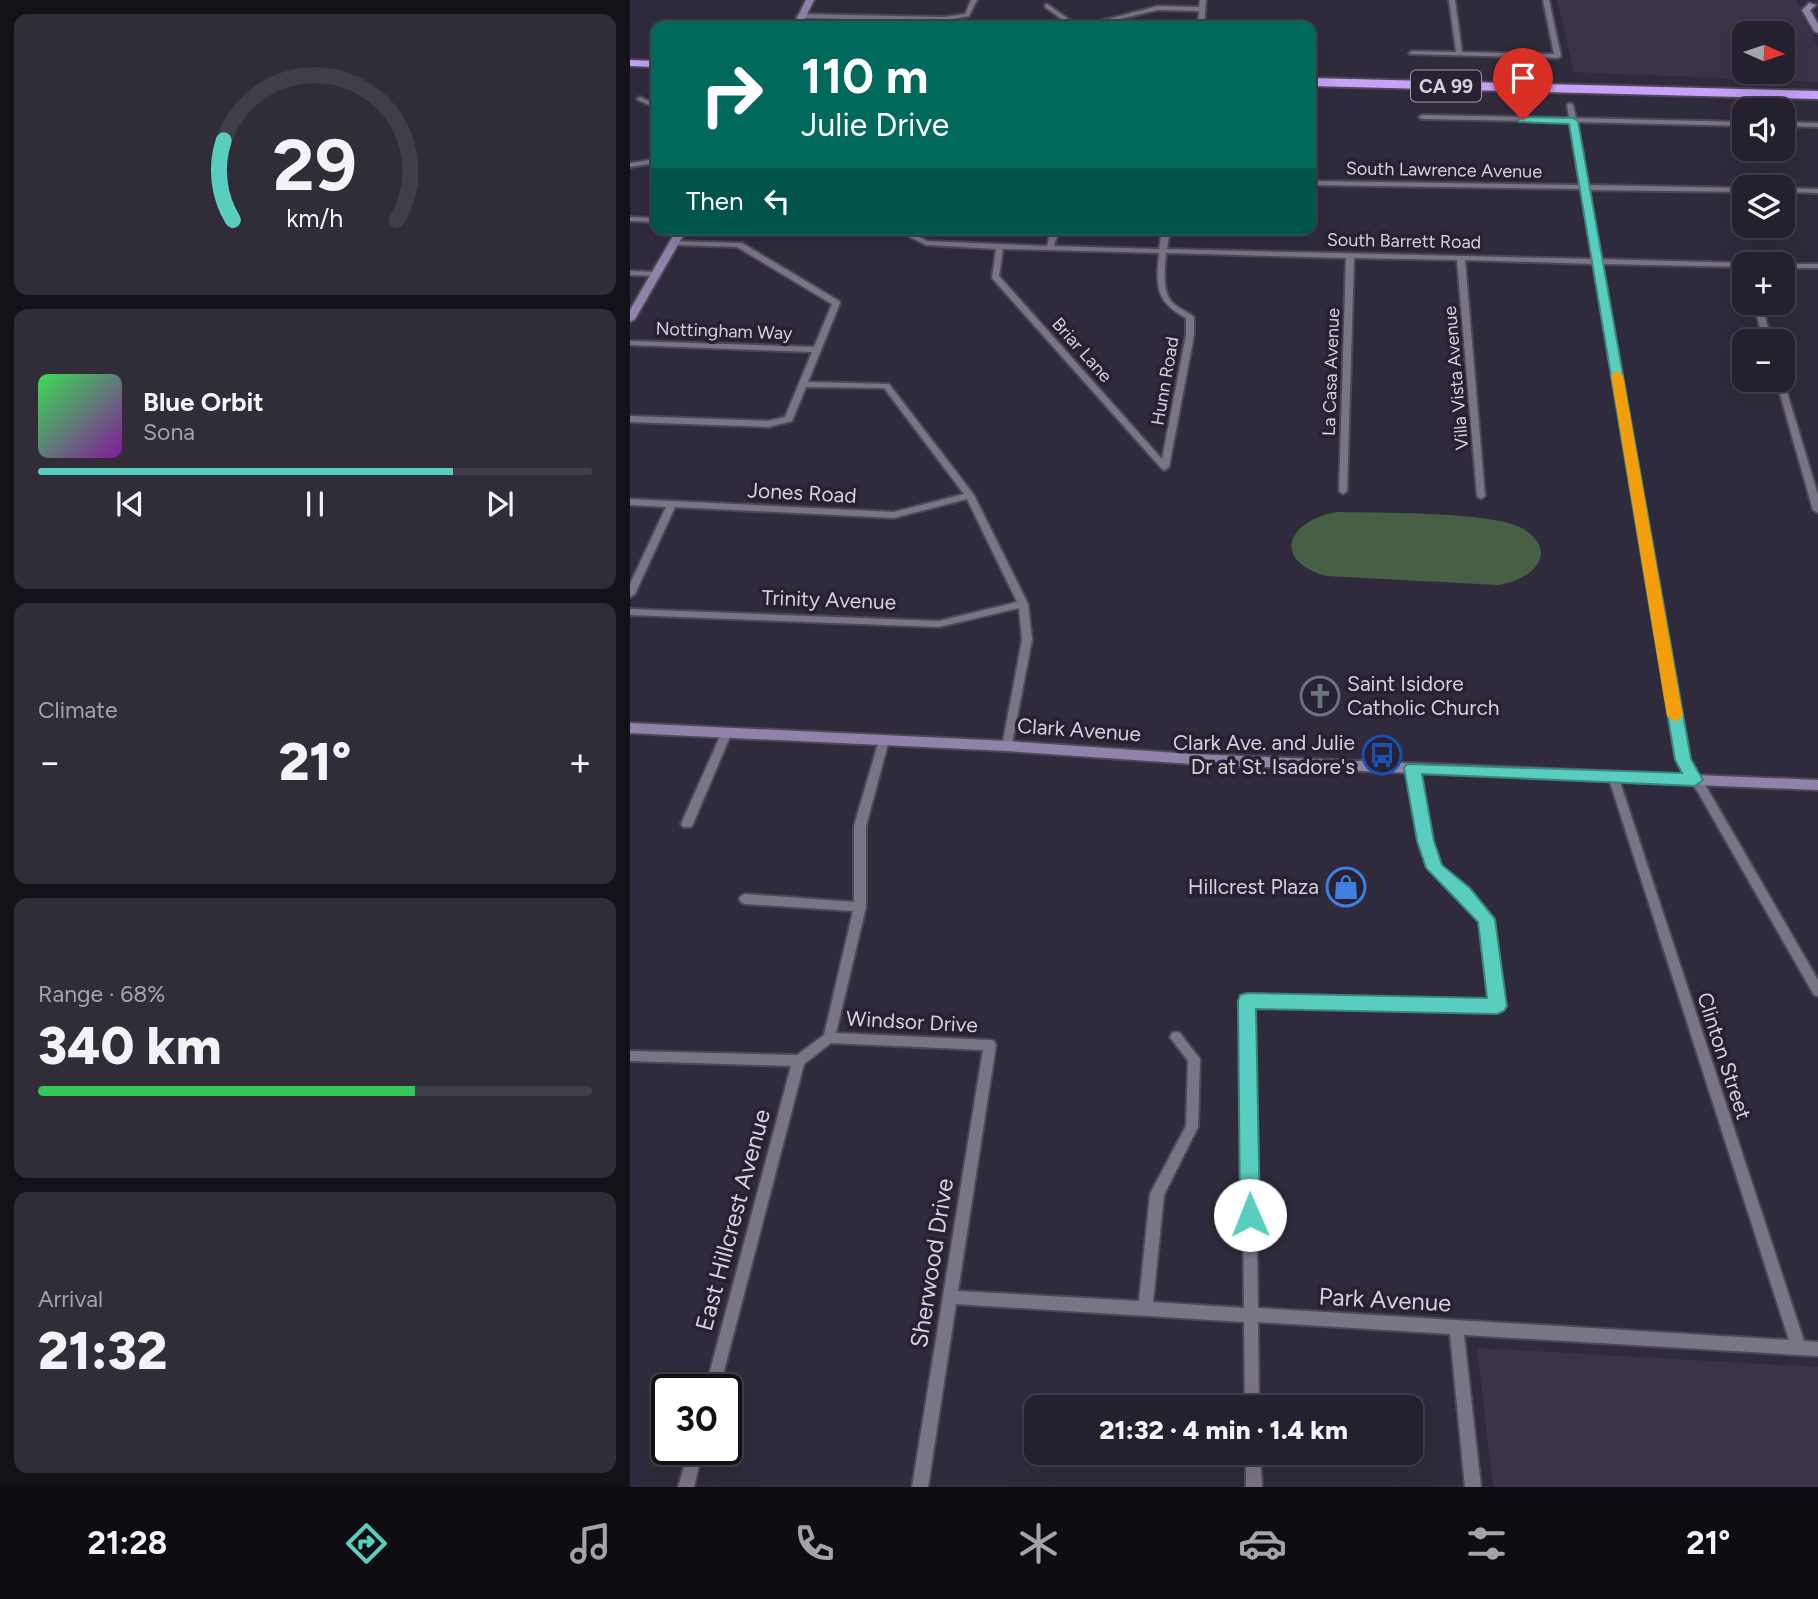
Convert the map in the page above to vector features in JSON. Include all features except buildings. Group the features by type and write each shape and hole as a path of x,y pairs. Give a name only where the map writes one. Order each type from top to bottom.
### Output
{"highway":[{"path":"630,63 651,64"},
{"name":"CA 99","path":"1316,82 1818,96"}],"street":[{"path":"798,21 810,0"},
{"path":"800,16 943,19 967,15 974,0"},
{"path":"1201,21 1203,0"},
{"path":"1452,0 1459,54"},
{"path":"1412,53 1558,56 1546,0"},
{"path":"1813,5 1807,10 1818,31"},
{"path":"1047,6 1068,21"},
{"path":"1103,21 1158,8 1202,9"},
{"path":"639,99 651,104"},
{"path":"1570,105 1683,760 1818,991"},
{"path":"1423,117 1732,124"},
{"path":"1795,124 1818,125"},
{"path":"630,165 651,162"},
{"name":"South Lawrence Avenue","path":"1316,183 1732,190"},
{"path":"1795,191 1818,191"},
{"path":"630,219 651,220"},
{"path":"630,319 679,235"},
{"name":"South Barrett Road","path":"909,235 926,243 1000,247 1732,265"},
{"path":"1050,248 1053,235"},
{"name":"Hunn Road","path":"1165,235 1162,251 1164,292 1168,304 1190,317 1190,335 1165,467"},
{"path":"630,419 768,424 789,419 836,303 738,246 674,243"},
{"name":"Briar Lane","path":"1000,247 995,276 1165,467"},
{"name":"La Casa Avenue","path":"1343,491 1350,255"},
{"name":"Villa Vista Avenue","path":"1461,258 1481,496"},
{"path":"1795,266 1818,266"},
{"path":"630,273 656,274"},
{"name":"Nottingham Way","path":"630,344 817,350"},
{"path":"803,384 886,386 970,495 1023,604 1027,640 1007,747"},
{"path":"1784,392 1818,510"},
{"name":"Jones Road","path":"630,502 894,514 970,495"},
{"path":"630,594 672,504"},
{"name":"Trinity Avenue","path":"630,612 939,624 1023,604"},
{"name":"Clark Avenue","path":"630,728 1192,759 1818,785"},
{"path":"687,824 727,732"},
{"path":"829,1038 860,908 860,826 884,740"},
{"path":"1252,1395 1247,1001 1497,1006 1486,919 1464,893 1435,868 1423,832 1412,768"},
{"name":"Clinton Street","path":"1613,776 1799,1348"},
{"path":"745,899 860,908"},
{"path":"1145,1309 1157,1194 1192,1127 1194,1059 1176,1037"},
{"name":"Windsor Drive","path":"799,1062 829,1038 990,1045"},
{"name":"Sherwood Drive","path":"920,1487 990,1045"},
{"path":"630,1056 799,1062"},
{"name":"East Hillcrest Avenue","path":"716,1374 799,1062"},
{"name":"Park Avenue","path":"950,1297 1818,1349"},
{"path":"1456,1327 1473,1487"},
{"path":"686,1487 692,1465"},
{"path":"1253,1465 1254,1487"}],"shaded area":[{"path":"1557,0 1796,0 1818,48 1818,82 1796,81 1796,21 1732,21 1732,78 1574,72"},
{"path":"1477,1348 1818,1367 1818,1487 1493,1487"}],"green space":[{"path":"1337,512 1436,514 1490,519 1525,530 1535,539 1540,549 1540,557 1530,572 1510,583 1498,585 1326,576 1297,561 1292,551 1292,541 1306,524"}],"slow traffic":[{"path":"1617,375 1675,716"}],"place":[{"name":"Saint Isidore Catholic Church","path":"1320,696"},
{"name":"Clark Ave. and Julie Dr at St. Isadore's","path":"1382,755"},
{"name":"Hillcrest Plaza","path":"1346,887"}],"route":[{"path":"1250,1215 1247,1001 1497,1006 1486,919 1464,893 1435,868 1425,841 1413,786 1412,768 1695,780 1683,760 1573,121 1523,120"}]}
